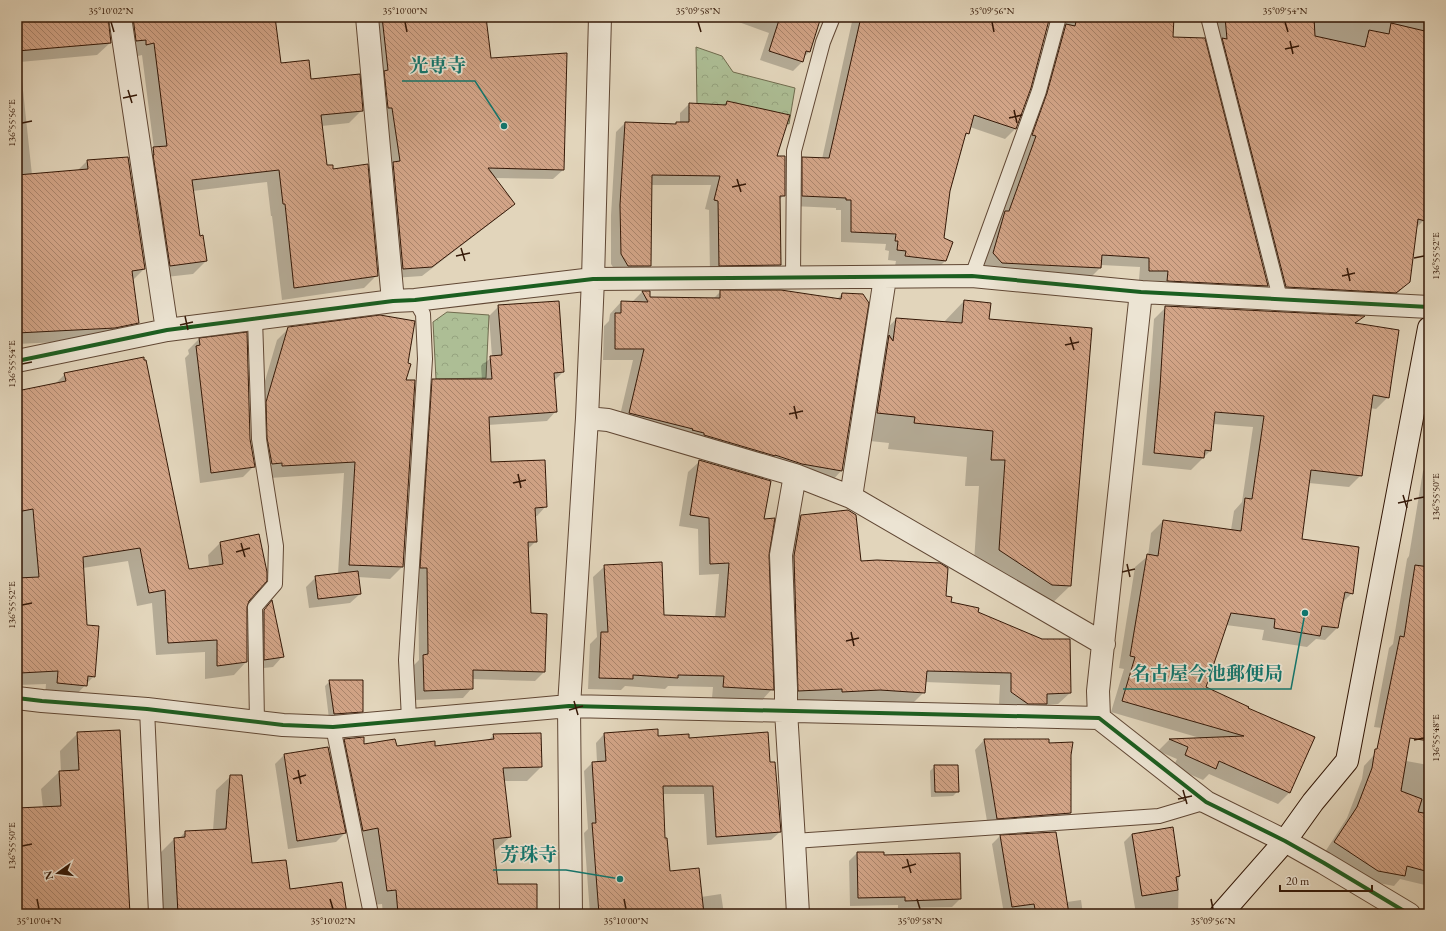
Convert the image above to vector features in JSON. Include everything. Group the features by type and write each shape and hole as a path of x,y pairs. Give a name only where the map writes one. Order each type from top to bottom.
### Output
{"street":[{"path":"120,17 167,330"},
{"path":"367,17 394,301"},
{"path":"571,914 569,706 587,418 593,279 600,17"},
{"path":"17,361 167,330 394,301 415,300 593,279 793,277 885,278 972,276 1141,292 1280,298 1429,307"},
{"path":"851,497 885,278"},
{"path":"1098,718 1098,691 1141,292"},
{"path":"1221,914 1285,841 1313,802 1347,761 1429,328"},
{"path":"587,418 608,420 794,475 851,497 1104,644"},
{"path":"794,475 781,555 786,711 798,914"},
{"path":"17,698 147,709 283,725 333,727 408,719 569,706 1098,718 1206,802 1285,841 1409,914"}],"lane":[{"path":"793,277 794,151 823,42 833,17"},
{"path":"972,276 1039,91 1059,17"},
{"path":"1208,17 1280,298"},
{"path":"408,719 406,660 425,359 422,314 415,300"},
{"path":"255,319 259,439 276,546 274,584 255,607 257,722"},
{"path":"147,709 156,914"},
{"path":"333,727 371,914"},
{"path":"794,841 1159,816 1206,802"}],"green space":[{"path":"696,47 722,56 733,72 795,88 789,124 735,107 697,106"},
{"path":"447,312 489,315 486,378 436,379 433,322"}],"building":[{"path":"17,17 108,17 111,43 17,51"},
{"path":"133,17 275,17 281,63 309,60 311,79 360,74 363,111 321,115 327,165 333,165 333,169 368,164 378,276 294,288 285,204 283,204 279,170 192,180 200,236 203,235 207,261 170,266 153,155 153,147 167,146 154,43 146,45 146,40 136,41"},
{"path":"382,17 486,17 491,58 567,53 564,170 488,168 515,204 432,267 403,269 393,162 400,161 392,108 388,108 384,71 388,70"},
{"path":"780,17 821,17 810,52 806,51 803,62 769,51"},
{"path":"861,17 1039,17 1049,20 1031,88 1016,129 974,115 969,134 966,133 950,191 944,238 953,242 946,261 905,256 906,251 897,250 898,241 895,241 896,234 851,232 851,200 846,200 846,198 802,196 802,157 829,158"},
{"path":"1077,17 1174,17 1173,37 1205,38 1268,286 1167,281 1168,271 1149,271 1149,258 1102,255 1101,268 1002,263 993,253 1005,211 1009,211 1036,136 1032,135 1047,93 1066,24 1075,26"},
{"path":"1225,17 1314,17 1315,36 1365,47 1369,30 1389,34 1391,23 1429,32 1429,201 1425,221 1418,219 1410,282 1396,293 1286,287 1222,38 1227,39"},
{"path":"727,101 790,115 777,156 785,156 785,196 780,196 781,265 719,266 718,201 714,200 720,176 652,175 651,266 628,266 621,254 620,205 625,122 676,124 676,122 689,122 689,103 726,105"},
{"path":"128,157 145,269 132,271 139,323 115,328 17,333 17,277 21,277 19,227 17,227 17,175 88,169 87,160"},
{"path":"720,290 781,290 841,299 842,293 863,294 869,303 842,471 802,464 704,435 704,433 692,430 693,429 629,413 644,349 615,349 615,313 621,313 621,301 648,302 642,291 650,291 650,297 720,298"},
{"path":"964,300 991,303 989,319 1092,328 1071,586 1052,585 999,550 1005,460 991,460 993,431 914,423 915,417 877,413 889,335 893,341 896,318 962,323"},
{"path":"559,301 564,372 554,373 557,412 489,417 491,462 545,460 547,507 535,508 537,542 528,542 531,613 547,614 545,672 473,670 473,689 424,691 423,655 428,654 427,568 420,568 432,379 492,379 490,356 502,355 498,305"},
{"path":"1165,306 1365,316 1355,323 1399,330 1389,398 1373,395 1362,476 1311,470 1302,539 1359,547 1353,594 1345,592 1338,628 1322,626 1320,636 1274,628 1275,619 1231,613 1206,687 1249,707 1248,708 1315,737 1290,793 1219,761 1216,769 1185,755 1188,747 1169,739 1244,736 1122,701 1135,657 1130,656 1147,554 1158,556 1163,520 1241,531 1245,498 1252,499 1264,416 1215,412 1211,451 1205,450 1204,458 1154,453"},
{"path":"380,315 415,321 408,363 411,364 406,380 415,380 403,567 349,565 355,462 282,466 282,463 272,464 267,438 266,402 288,327"},
{"path":"247,332 250,439 255,467 211,473 196,346 200,345 199,338"},
{"path":"144,357 144,360 146,360 189,569 223,564 220,542 259,534 267,572 267,581 249,601 247,607 247,662 217,666 217,640 168,643 165,590 149,593 140,548 83,557 87,625 99,626 95,677 88,676 87,686 57,683 58,671 20,673 20,669 17,669 17,630 20,630 17,578 39,577 33,509 17,512 17,391 66,381 64,373"},
{"path":"699,460 771,481 764,519 775,518 769,555 774,690 723,687 724,676 678,675 678,678 633,675 633,679 599,678 601,632 608,632 604,565 662,562 664,615 725,617 729,563 710,564 709,518 690,515"},
{"path":"848,510 856,515 861,561 877,560 940,563 948,568 946,596 952,597 951,602 979,608 978,612 1042,639 1070,639 1071,693 1047,694 1047,704 1028,704 1011,692 1011,673 927,671 925,693 880,690 842,692 842,689 798,691 794,556 801,515"},
{"path":"1415,565 1429,567 1429,741 1410,738 1401,791 1422,799 1418,812 1429,814 1429,872 1407,866 1405,876 1378,871 1334,842 1357,807 1372,768 1400,636 1404,637"},
{"path":"358,571 361,594 318,599 315,576"},
{"path":"272,600 284,657 264,660 264,610"},
{"path":"329,680 363,680 363,712 334,714"},
{"path":"658,729 658,736 689,734 689,738 768,732 770,762 775,762 781,832 716,837 713,786 663,786 665,838 667,838 670,871 699,868 704,914 599,914 592,823 596,823 592,762 606,761 604,733"},
{"path":"120,730 130,914 17,914 17,808 61,806 59,771 79,770 77,732"},
{"path":"541,733 542,767 503,768 511,837 493,839 498,884 537,884 537,914 398,914 396,890 387,891 378,828 363,831 344,739 364,737 364,744 395,739 397,746 435,741 435,746 494,739 493,734"},
{"path":"984,739 1049,739 1049,743 1073,742 1071,755 1071,813 997,819"},
{"path":"328,747 346,833 297,841 284,754"},
{"path":"934,765 958,765 959,792 935,792"},
{"path":"230,775 242,775 252,863 286,860 290,889 342,882 347,914 178,914 174,838 185,837 185,831 226,829"},
{"path":"1173,827 1180,876 1176,877 1178,890 1142,896 1132,834"},
{"path":"1056,832 1069,914 1036,914 1034,904 1012,907 1000,835"},
{"path":"857,852 884,852 884,855 960,853 961,899 905,901 905,897 858,898"}],"cycle path":[{"path":"17,361 167,330 393,301 415,300 593,279 972,276 1141,292 1429,307"},
{"path":"17,698 147,709 283,725 333,727 569,706 1099,718 1206,802 1285,841 1409,914"}],"place":[{"name":"光専寺","path":"504,126"},
{"name":"名古屋今池郵便局","path":"1305,613"},
{"name":"芳珠寺","path":"620,879"}]}
